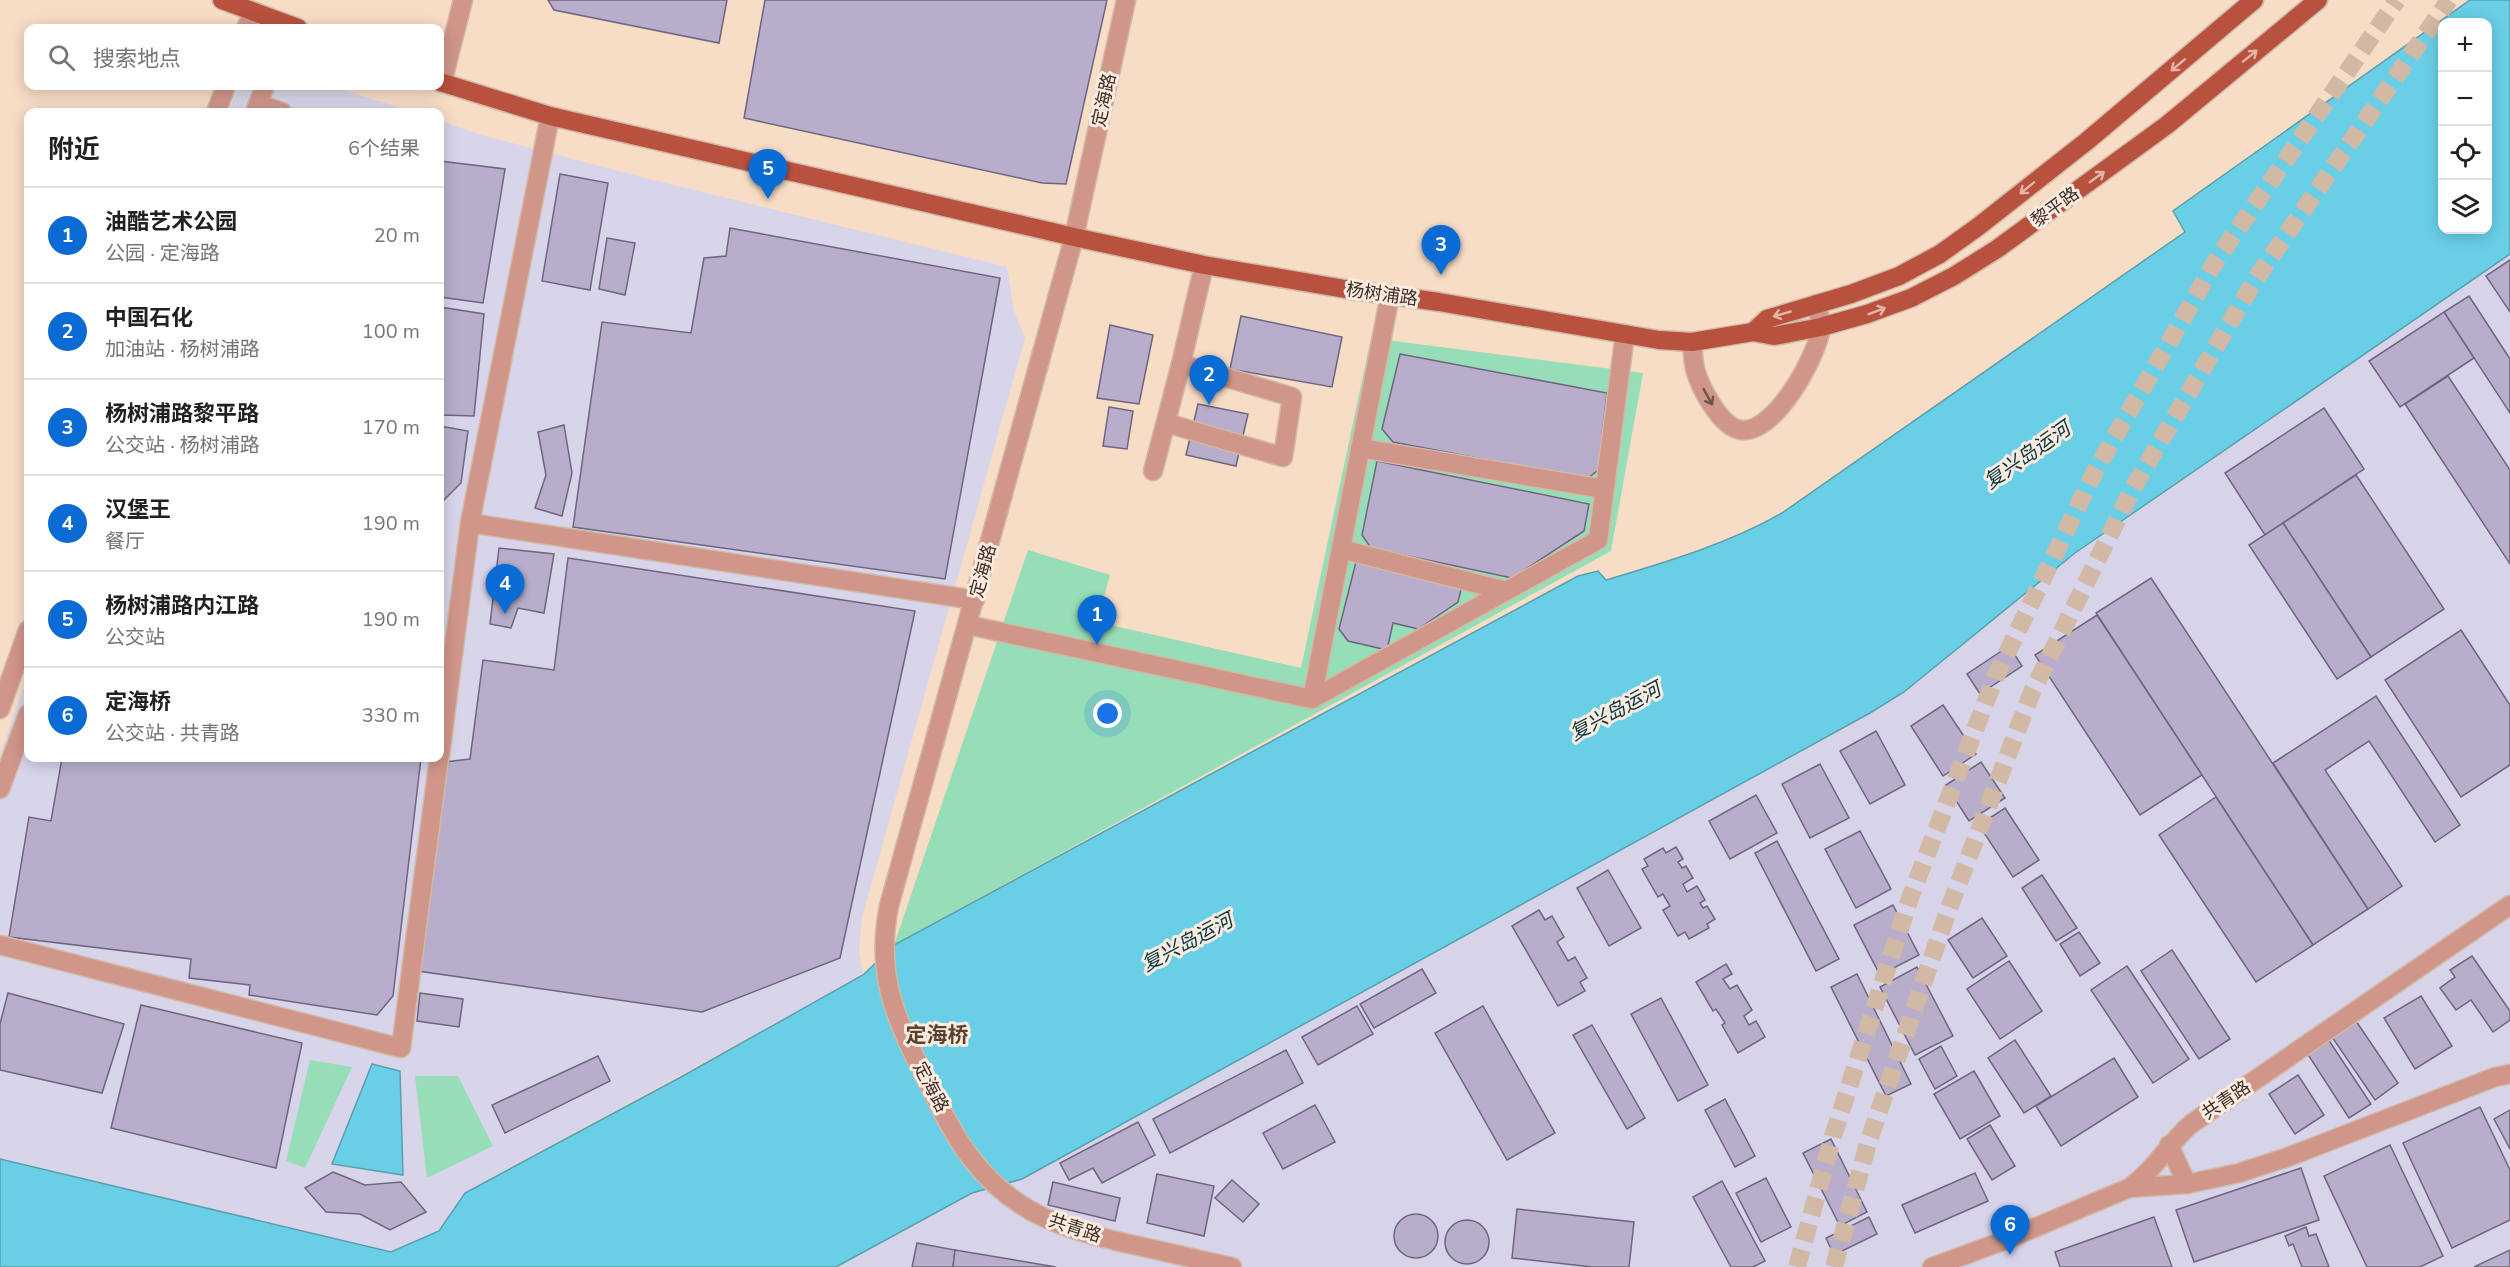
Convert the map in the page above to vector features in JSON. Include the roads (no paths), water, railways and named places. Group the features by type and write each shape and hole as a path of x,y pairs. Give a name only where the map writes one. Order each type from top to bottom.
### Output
{"main road":[{"path":"222,0 249,20 273,24"},
{"name":"黎平路","path":"1753,332 1767,319 1851,294 1899,276 1940,254 2087,141 2254,0"},
{"name":"黎平路","path":"1692,342 1753,332 1774,336 1821,327 1867,315 1954,276 1997,249 2167,125 2318,0"},
{"name":"杨树浦路","path":"444,84 550,116 1204,265 1659,340 1692,342"}],"street":[{"path":"444,72 463,0"},
{"name":"定海路","path":"954,1131 906,1040 888,991 883,934 1074,237 1126,0"},
{"path":"218,108 224,90"},
{"path":"257,108 264,90"},
{"path":"444,682 447,637 550,116"},
{"path":"1153,471 1204,265"},
{"path":"1312,699 1390,295"},
{"path":"1692,342 1695,369 1704,391 1724,421 1739,430 1753,428 1766,421 1793,392 1821,327 1816,304"},
{"path":"968,625 1312,699 1598,540 1625,334"},
{"path":"1166,423 1283,458 1292,396 1181,364"},
{"path":"1360,448 1604,489"},
{"path":"470,523 975,600"},
{"path":"1341,549 1506,591"},
{"path":"0,709 24,641"},
{"path":"0,789 24,725"},
{"path":"0,945 401,1048 438,762"},
{"name":"共青路","path":"1932,1267 2003,1241 2129,1188 2146,1175 2169,1145 2191,1124 2510,905"},
{"path":"2129,1188 2187,1184 2239,1173 2288,1157 2495,1077 2510,1074"},
{"name":"共青路","path":"954,1131 969,1156 983,1173 1017,1203 1042,1218 1080,1233 1232,1267"},
{"path":"2169,1145 2187,1184"}],"water":[{"name":"复兴岛运河","path":"2470,0 2510,0 2510,254 2075,553 1904,692 1870,713 1022,1179 972,1193 836,1267 0,1267 0,1159 391,1252 439,1231 465,1193 681,1077 863,975 894,945 1578,576 1598,571 1606,580 1718,543 1782,513 2185,232 2173,211 2438,23 2438,234 2492,234 2492,18 2445,18"},
{"path":"372,1064 400,1071 403,1175 332,1164"}],"tunnel":[{"path":"1797,1267 1833,1136 1910,898 1995,678 2095,471 2217,259 2397,0"},
{"path":"1834,1267 1868,1143 1948,911 2032,692 2133,488 2255,280 2449,0"}],"place":[{"name":"杨树浦路内江路","path":"768,199"},
{"name":"杨树浦路黎平路","path":"1441,275"},
{"name":"中国石化","path":"1209,405"},
{"name":"汉堡王","path":"505,614"},
{"name":"油酷艺术公园","path":"1097,645"},
{"name":"定海桥","path":"2010,1255"}],"district":[{"name":"定海桥","path":"937,1035"}]}
